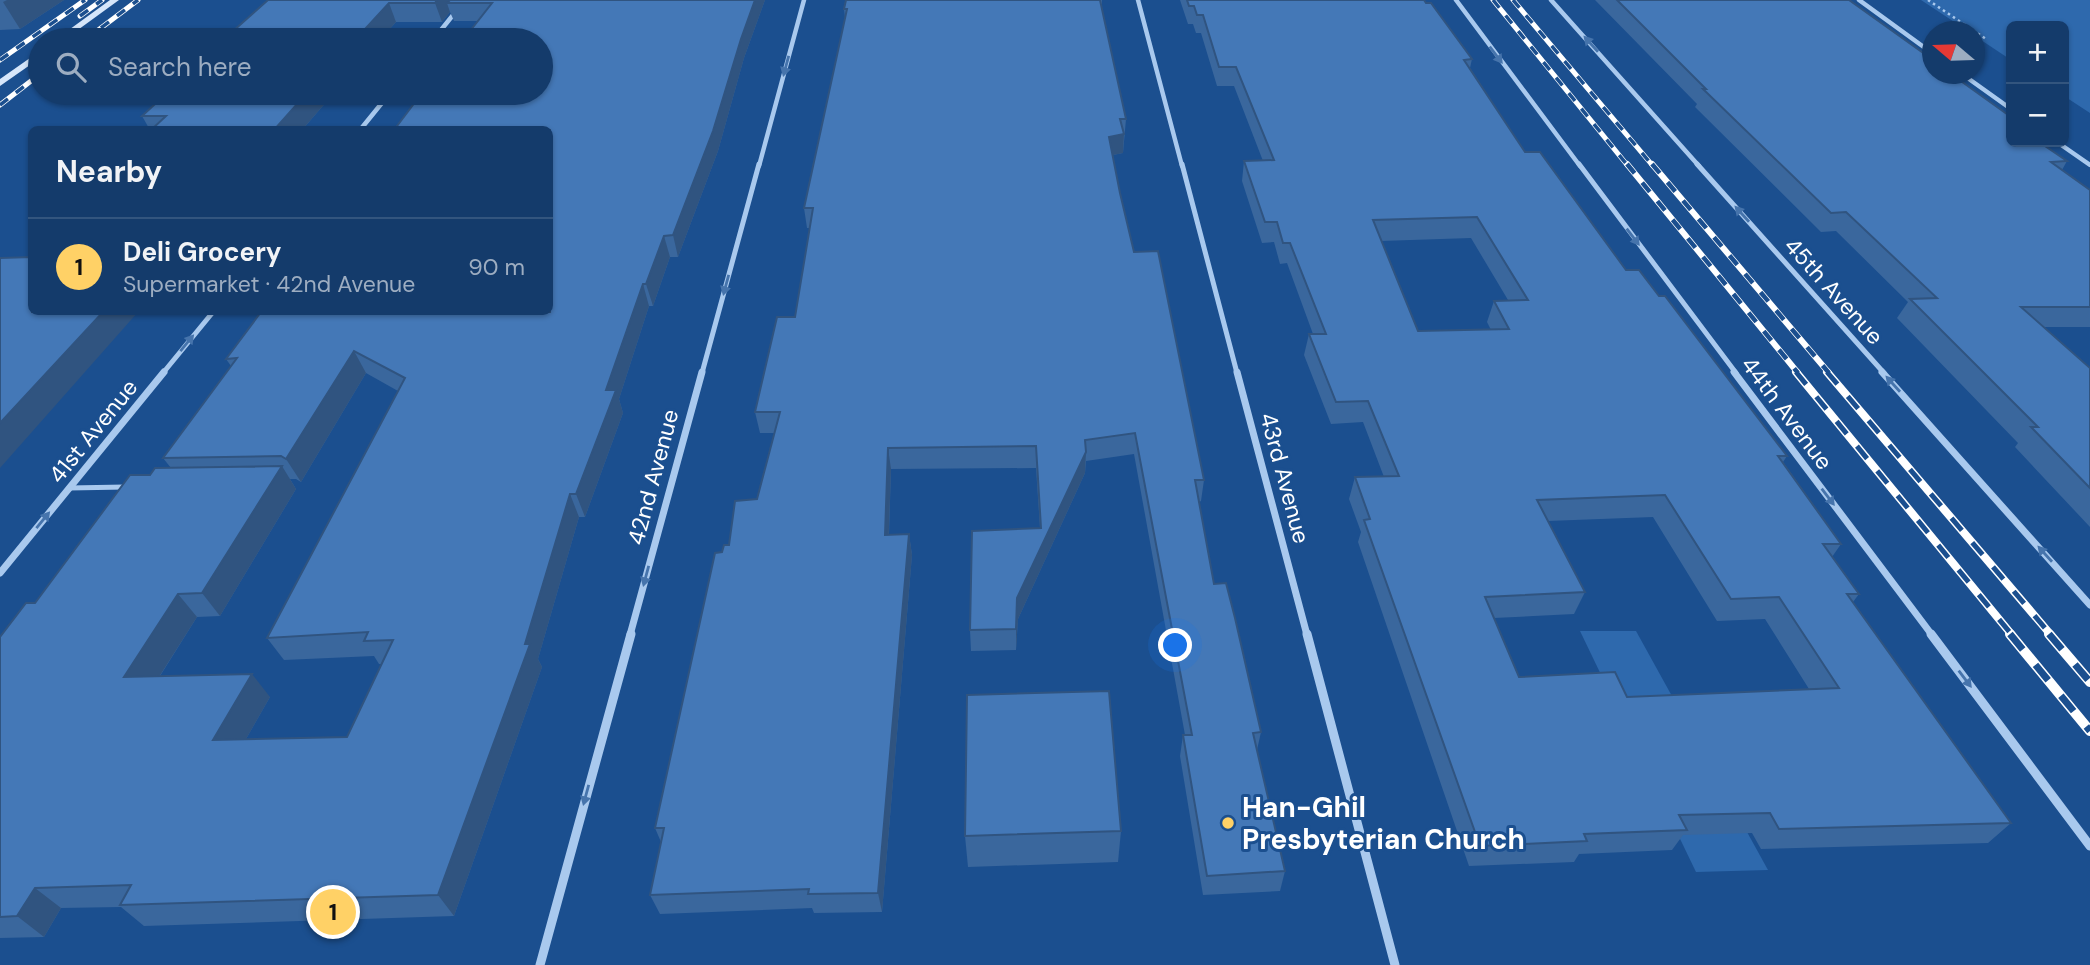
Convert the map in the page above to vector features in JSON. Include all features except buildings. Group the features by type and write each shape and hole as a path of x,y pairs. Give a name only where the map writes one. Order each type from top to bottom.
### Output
{"main road":[{"path":"76,28 115,0"},
{"path":"0,83 28,63"}],"street":[{"path":"443,28 466,0"},
{"name":"42nd Avenue","path":"540,965 804,0"},
{"name":"43rd Avenue","path":"1138,0 1395,965"},
{"name":"44th Avenue","path":"1455,0 2090,846"},
{"name":"45th Avenue","path":"1551,0 2090,605"},
{"path":"1859,0 1922,44"},
{"path":"1976,84 2006,105"},
{"path":"363,126 380,105"},
{"path":"2064,147 2090,165"},
{"name":"41st Avenue","path":"0,573 210,315"}],"lane":[{"path":"69,488 136,487"}],"path":[{"path":"1928,0 1986,39"}],"shaded area":[{"path":"1921,0 2090,0 2090,113 2069,99 2069,21 2006,21 2006,57 1985,43 1985,21 1953,21"},
{"path":"1580,631 1636,631 1768,870 1696,872"}],"railway":[{"path":"45,28 85,0"},
{"path":"80,16 102,0"},
{"path":"101,28 138,0"},
{"path":"1493,0 1628,166"},
{"path":"1513,0 1653,166"},
{"path":"0,60 28,40"},
{"path":"0,105 28,83"},
{"path":"1627,164 1798,373"},
{"path":"1652,164 1829,373"},
{"path":"1796,372 2012,635"},
{"path":"1827,372 2051,635"},
{"path":"2010,634 2090,731"},
{"path":"2049,634 2090,682"}],"place":[{"name":"Han-Ghil Presbyterian Church","path":"1228,823"},
{"name":"Deli Grocery","path":"333,912"}]}
